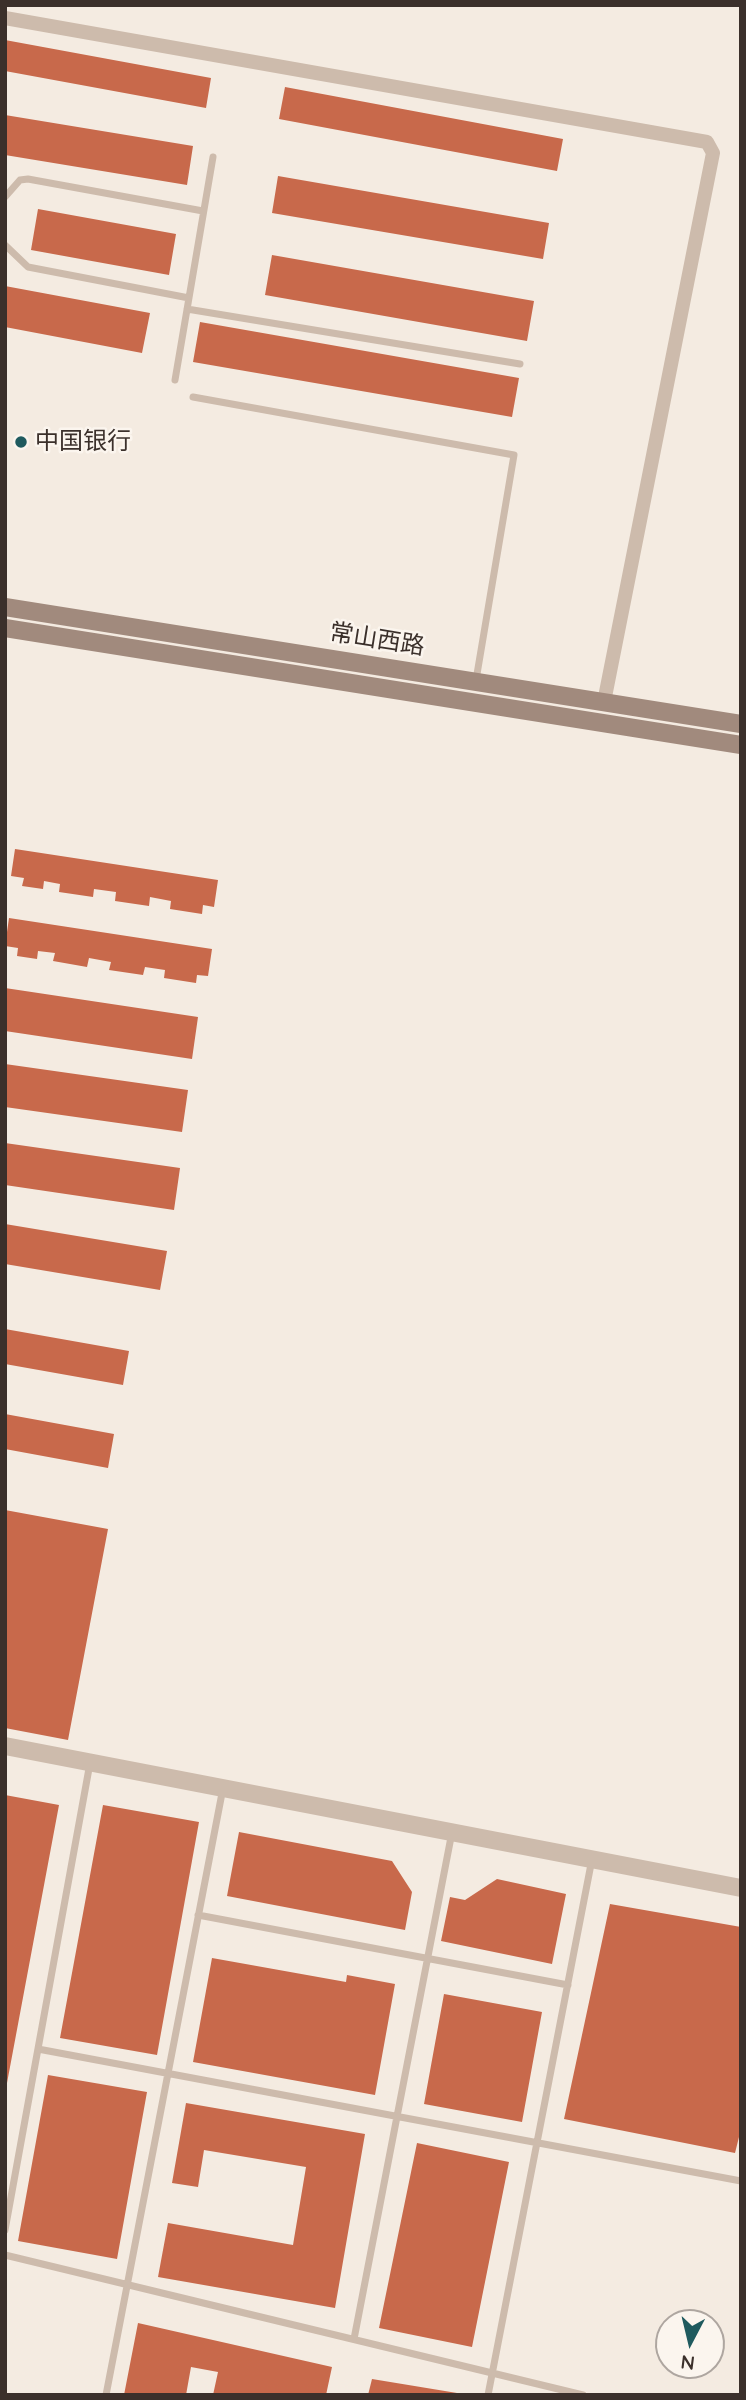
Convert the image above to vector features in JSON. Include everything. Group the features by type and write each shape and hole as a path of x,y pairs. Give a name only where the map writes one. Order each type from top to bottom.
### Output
{"main road":[{"name":"常山西路","path":"5,607 741,724"},
{"name":"常山西路","path":"5,628 741,745"}],"street":[{"path":"5,18 707,142 713,153 604,702"},
{"path":"5,1746 741,1888"}],"lane":[{"path":"175,380 213,157"},
{"path":"5,197 20,180 28,179 203,211"},
{"path":"5,245 28,267 188,298"},
{"path":"187,309 520,363"},
{"path":"193,397 514,455 475,681"},
{"path":"5,2230 90,1763"},
{"path":"106,2395 223,1788"},
{"path":"354,2339 452,1832"},
{"path":"488,2395 592,1859"},
{"path":"198,1915 568,1986"},
{"path":"38,2049 741,2181"},
{"path":"5,2255 583,2395"}],"building":[{"path":"5,40 211,78 206,108 5,71"},
{"path":"285,87 563,139 557,171 279,119"},
{"path":"5,115 193,146 187,185 5,155"},
{"path":"278,176 549,223 543,259 272,213"},
{"path":"38,209 176,234 169,275 31,250"},
{"path":"272,255 534,301 527,341 265,295"},
{"path":"5,286 150,313 142,353 5,327"},
{"path":"200,322 519,378 512,417 193,362"},
{"path":"15,849 218,880 214,907 203,905 202,914 170,909 171,901 150,897 149,906 115,901 116,892 94,889 93,897 59,892 60,884 44,881 43,889 22,886 24,878 11,876"},
{"path":"9,918 212,949 208,976 197,975 196,983 164,978 165,970 145,967 143,975 109,970 111,962 89,958 87,967 53,961 55,953 38,951 37,959 17,956 18,948 5,946"},
{"path":"5,988 198,1017 192,1059 5,1031"},
{"path":"5,1064 188,1090 182,1132 5,1107"},
{"path":"5,1143 180,1168 174,1210 5,1185"},
{"path":"5,1224 167,1251 160,1290 5,1264"},
{"path":"5,1329 129,1351 123,1385 5,1364"},
{"path":"5,1414 114,1434 108,1468 5,1449"},
{"path":"5,1510 108,1529 68,1740 5,1728"},
{"path":"5,1795 59,1805 7,2083 5,2083"},
{"path":"103,1805 199,1822 157,2055 60,2038"},
{"path":"239,1832 392,1861 412,1892 405,1930 227,1896"},
{"path":"497,1879 566,1894 552,1964 441,1941 450,1897 465,1900"},
{"path":"610,1904 741,1927 741,2129 735,2153 564,2119"},
{"path":"212,1958 346,1982 347,1975 395,1984 375,2095 193,2062"},
{"path":"444,1994 542,2012 522,2122 424,2104"},
{"path":"48,2075 147,2092 117,2259 18,2241"},
{"path":"186,2103 365,2134 335,2308 158,2277 168,2223 293,2245 306,2167 204,2150 198,2187 172,2183"},
{"path":"417,2143 509,2162 472,2347 379,2328"},
{"path":"138,2323 332,2367 326,2395 213,2395 218,2372 191,2367 186,2395 124,2395"},
{"path":"372,2379 457,2393 457,2395 368,2395"}],"place":[{"name":"中国银行","path":"21,442"}]}
